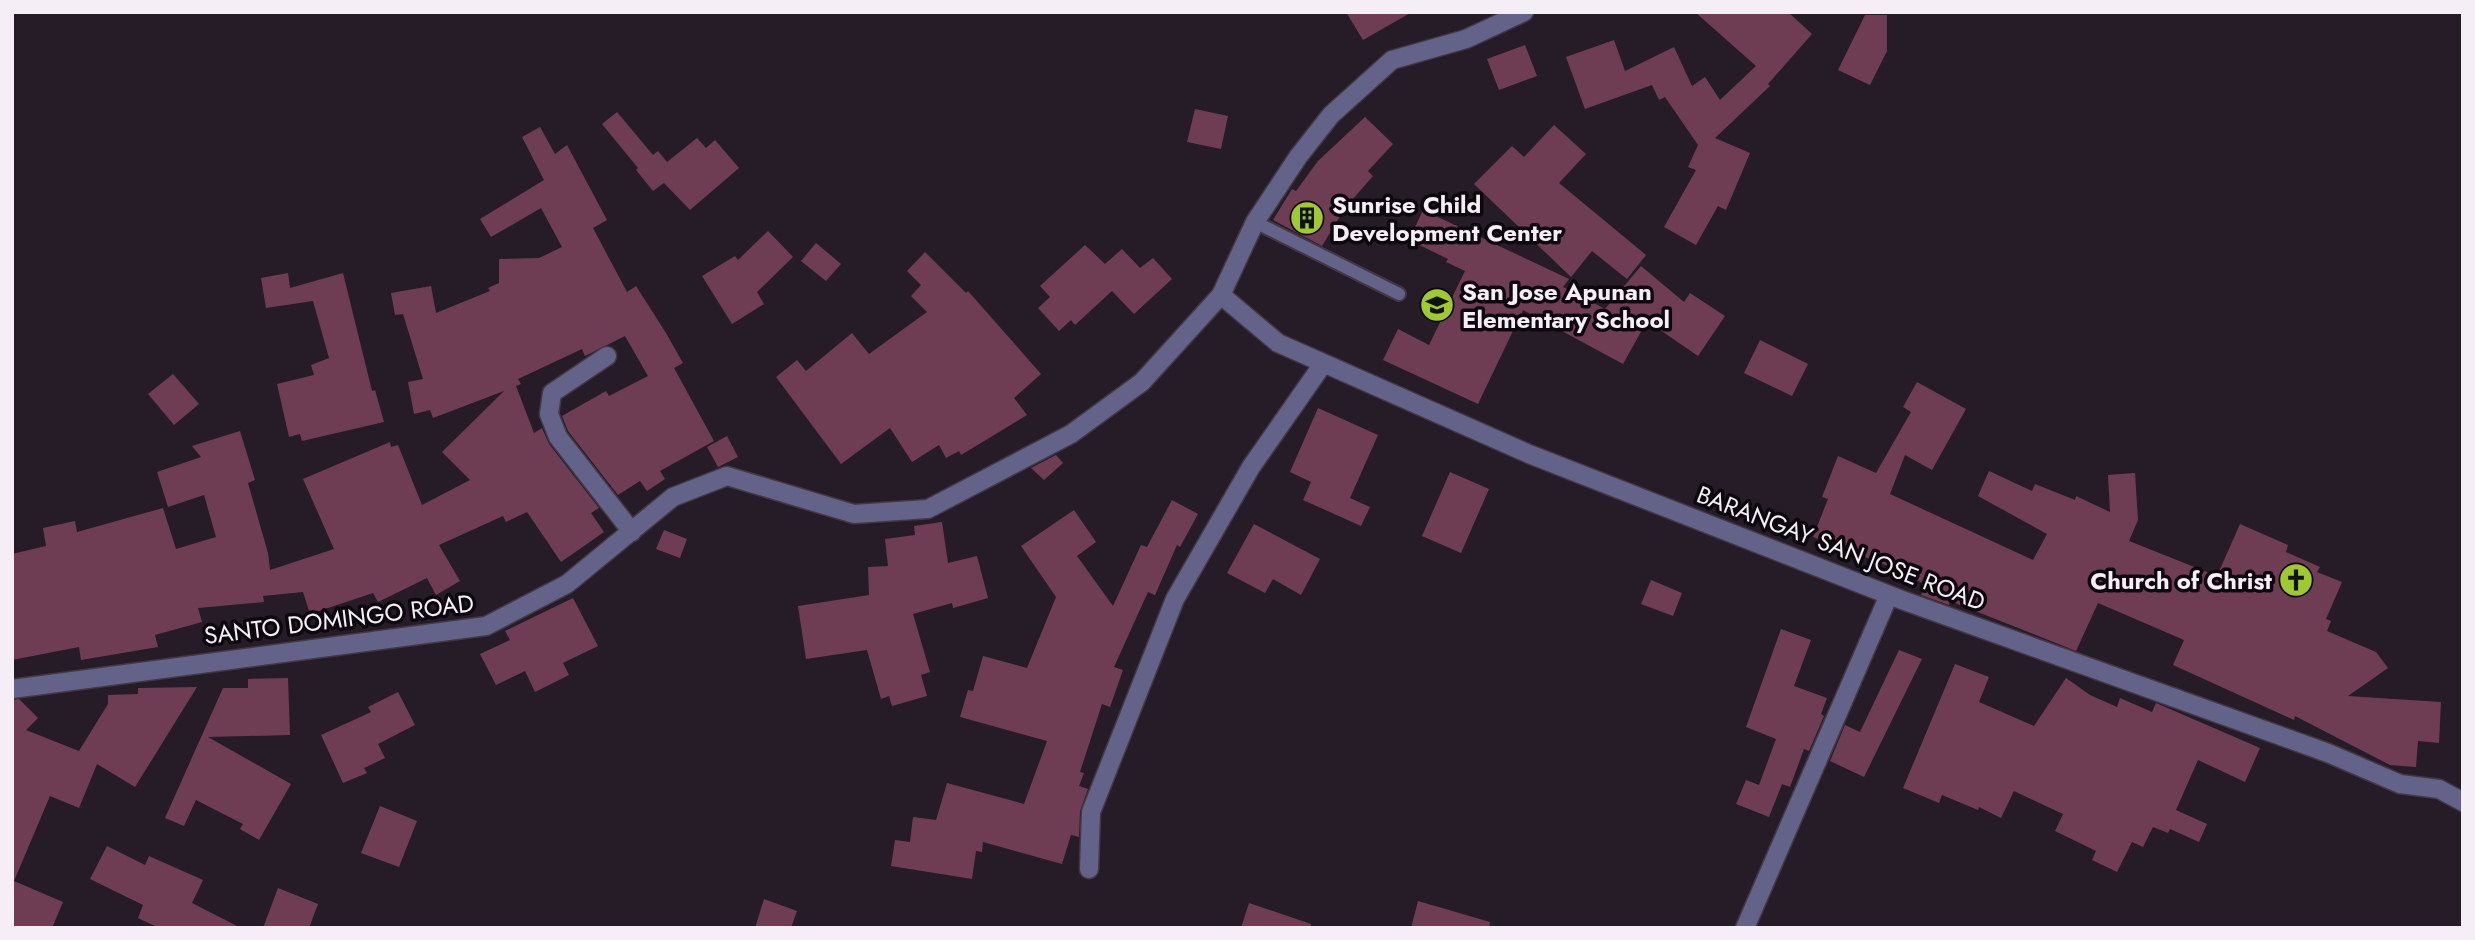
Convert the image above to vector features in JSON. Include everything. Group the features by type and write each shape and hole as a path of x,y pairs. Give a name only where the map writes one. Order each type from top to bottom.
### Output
{"street":[{"name":"SANTO DOMINGO ROAD","path":"12,689 486,626 568,584 673,496 727,475 854,514 928,509 1070,434 1142,382 1221,295 1255,222 1298,157 1331,115 1392,60 1466,39 1524,12"},
{"name":"BARANGAY SAN JOSE ROAD","path":"1221,295 1279,342 1529,454 1889,595 2317,750 2400,784 2439,789 2463,802"},
{"path":"607,356 552,393 549,414 558,437 632,531"},
{"path":"1089,869 1091,812 1175,599 1251,467 1323,364"},
{"path":"1745,928 1889,595"}],"lane":[{"path":"1255,222 1399,295"}],"building":[{"path":"1346,12 1412,12 1363,40"},
{"path":"1695,12 1788,12 1812,34 1768,84 1770,86 1715,138 1750,153 1726,210 1718,206 1696,245 1664,227 1696,170 1688,167 1698,145 1665,97 1659,100 1652,85 1585,109 1566,57 1614,40 1625,71 1674,47 1692,86 1705,77 1720,100 1756,66"},
{"path":"1865,15 1887,15 1887,51 1870,85 1838,70"},
{"path":"1525,45 1537,76 1499,90 1487,59"},
{"path":"1195,109 1228,116 1221,149 1187,142"},
{"path":"617,112 653,155 658,151 667,162 697,138 706,148 715,140 739,168 690,210 664,183 653,191 636,170 638,168 602,124"},
{"path":"1365,117 1393,144 1368,171 1373,176 1345,208 1322,246 1273,220 1292,189 1296,191 1318,161"},
{"path":"1554,125 1586,154 1559,183 1646,255 1627,279 1592,251 1571,277 1474,184 1512,146 1524,157"},
{"path":"540,127 555,154 567,145 607,220 593,228 627,292 636,286 666,333 683,363 674,368 714,441 660,471 665,479 647,491 640,481 618,495 568,431 562,416 606,391 609,396 648,376 625,336 585,356 582,349 518,379 521,384 516,386 534,433 542,428 549,444 599,508 591,513 604,532 561,562 527,512 506,522 503,516 439,545 460,581 436,595 427,578 378,602 373,593 310,614 303,592 263,596 264,602 198,608 202,622 155,635 158,647 81,660 79,647 12,660 12,554 46,546 43,528 75,521 77,532 163,508 176,549 216,537 204,495 168,507 157,472 201,457 192,446 240,431 255,480 248,483 268,553 270,570 334,549 303,479 390,442 391,447 398,445 422,505 470,480 442,452 504,391 433,418 430,410 414,414 408,382 423,379 403,314 395,315 391,293 431,286 436,313 490,291 488,288 499,283 499,259 539,258 562,247 541,208 491,237 480,219 544,180 522,137"},
{"path":"1423,210 1569,279 1563,287 1605,309 1641,266 1684,302 1690,293 1725,316 1698,356 1647,321 1623,364 1523,310 1478,404 1383,360 1398,329 1429,345 1465,271 1446,262 1448,259 1409,240"},
{"path":"768,231 793,257 757,292 764,304 732,324 702,276 735,256 738,260"},
{"path":"816,243 841,264 826,281 801,261"},
{"path":"1085,245 1105,264 1122,249 1140,268 1153,258 1172,279 1134,314 1112,291 1075,325 1071,320 1059,331 1038,308 1050,297 1040,286"},
{"path":"925,252 966,293 968,291 1041,374 1014,398 1027,415 961,455 959,451 946,458 939,445 912,462 890,428 841,464 776,377 797,360 806,371 852,333 869,354 927,312 911,296 921,285 907,271"},
{"path":"288,273 290,288 343,273 372,391 375,390 384,422 302,441 300,434 289,437 277,384 314,375 311,365 329,358 313,301 266,308 261,278"},
{"path":"1760,340 1808,364 1792,396 1744,373"},
{"path":"173,374 199,404 174,425 148,394"},
{"path":"1917,382 1966,409 1932,470 1905,455 1890,494 2033,560 2047,534 1978,496 1989,471 2032,491 2035,484 2075,500 2076,496 2110,512 2108,475 2135,473 2138,520 2129,541 2217,576 2240,524 2288,545 2286,552 2320,567 2317,572 2342,582 2326,619 2331,621 2327,631 2376,652 2388,668 2348,696 2441,702 2439,743 2418,741 2416,767 2390,765 2295,716 2294,720 2173,665 2184,640 2098,603 2076,651 1950,601 1949,605 1921,595 1926,585 1891,567 1813,537 1828,499 1822,497 1838,456 1876,473 1911,412 1903,407"},
{"path":"1318,408 1378,435 1350,498 1370,507 1361,526 1303,500 1311,482 1290,472"},
{"path":"727,436 738,457 718,467 707,447"},
{"path":"1056,455 1063,463 1044,480 1031,468"},
{"path":"1450,472 1489,489 1461,553 1422,536"},
{"path":"1172,500 1198,514 1180,547 1177,545 1155,595 1148,592 1114,667 1123,670 1110,707 1102,704 1080,772 1084,773 1079,786 1088,789 1080,811 1079,837 1071,835 1062,864 983,842 982,852 976,851 972,879 891,866 895,840 910,842 913,817 936,820 947,783 1024,804 1047,741 960,717 968,690 973,691 983,656 1027,668 1056,597 1021,546 1074,510 1096,542 1077,556 1113,606 1141,545 1147,547"},
{"path":"942,522 948,563 977,556 988,598 953,608 952,603 913,614 930,672 921,675 927,696 892,706 889,696 881,699 867,650 806,659 798,606 869,595 868,567 888,566 885,539 915,535 914,526"},
{"path":"1254,524 1320,559 1301,595 1273,579 1265,593 1227,573"},
{"path":"664,530 687,539 680,558 656,549"},
{"path":"1651,580 1682,593 1673,616 1641,604"},
{"path":"573,598 598,646 563,663 569,675 535,692 525,671 496,685 480,654 510,640 505,631"},
{"path":"1781,629 1811,640 1794,686 1827,698 1821,714 1824,716 1809,751 1804,749 1790,787 1782,784 1769,817 1736,804 1746,780 1759,785 1776,739 1746,727"},
{"path":"1899,650 1922,659 1864,777 1830,761 1845,725 1860,732"},
{"path":"1955,664 1989,677 1979,702 2034,726 2066,678 2090,695 2117,707 2120,698 2152,712 2156,703 2260,748 2245,782 2198,760 2176,810 2207,824 2199,842 2170,829 2168,833 2153,827 2143,847 2132,842 2117,872 2092,860 2096,851 2055,831 2063,814 2014,791 2001,818 1979,807 1978,810 1942,795 1939,803 1903,788"},
{"path":"288,678 290,735 208,737 291,784 259,840 240,829 243,824 196,800 184,826 165,818 223,688 248,688 248,679"},
{"path":"197,687 135,787 97,764 79,808 50,796 14,881 63,902 52,928 12,928 12,700 19,699 38,718 26,730 79,751 108,704 108,695 138,694 138,688"},
{"path":"398,692 415,725 378,744 385,758 364,768 367,773 343,783 321,735 371,712 368,707"},
{"path":"380,806 417,821 399,867 361,853"},
{"path":"107,846 145,865 149,856 203,880 192,903 241,928 159,928 138,918 143,905 90,879"},
{"path":"278,888 318,904 309,928 263,928"},
{"path":"764,899 797,911 791,928 755,928"},
{"path":"1418,901 1490,922 1489,928 1411,928"},
{"path":"1249,903 1311,924 1310,928 1241,928"}],"place":[{"name":"Sunrise Child Development Center","path":"1307,218"},
{"name":"San Jose Apunan Elementary School","path":"1437,305"},
{"name":"Church of Christ","path":"2296,580"}]}
